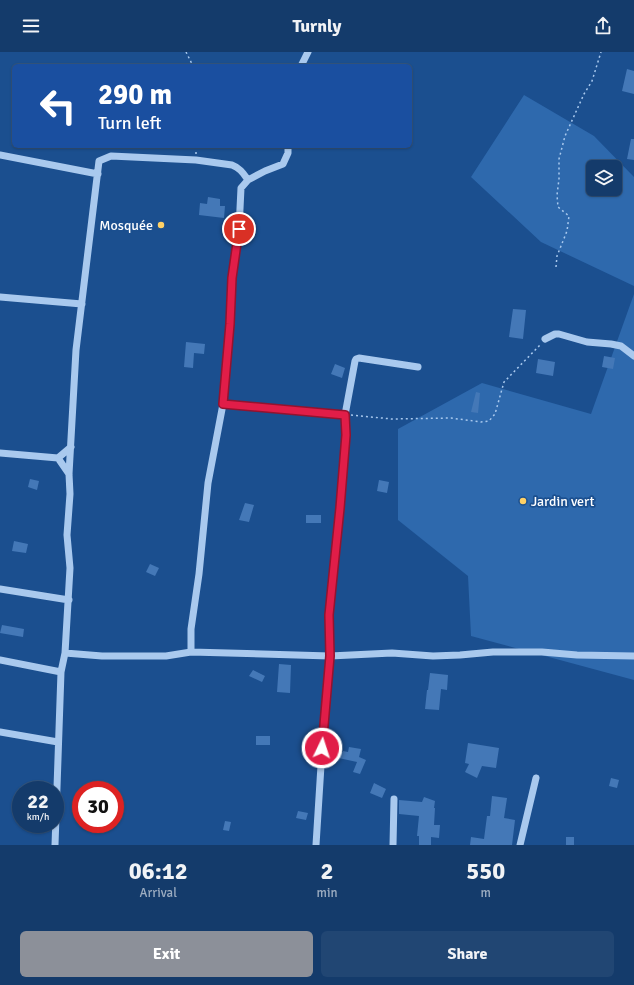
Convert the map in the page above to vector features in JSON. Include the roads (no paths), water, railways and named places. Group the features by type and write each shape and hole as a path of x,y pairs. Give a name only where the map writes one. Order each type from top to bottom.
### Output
{"street":[{"path":"302,64 308,52"},
{"path":"190,652 191,629 199,574 208,483 223,404 230,324 232,278 239,229 241,188 248,180 283,164 288,153 288,148"},
{"path":"0,155 98,174"},
{"path":"55,845 61,672 65,653 69,600 70,568 67,535 70,494 68,474 71,447 76,350 99,161 111,156 196,160 232,165 240,169 248,180"},
{"path":"0,297 19,300 82,304"},
{"path":"546,339 555,334 559,334 587,342 611,344 621,346 634,356"},
{"path":"316,845 324,718 330,656 329,615 346,435 345,415 356,359 359,358 418,367"},
{"path":"223,404 345,415"},
{"path":"0,453 58,458 71,447"},
{"path":"58,458 68,474"},
{"path":"0,589 69,600"},
{"path":"65,653 102,656 166,656 190,652 330,656 392,653 433,656 493,652 542,652 577,655 634,656"},
{"path":"0,660 61,672"},
{"path":"0,732 58,742"},
{"path":"520,845 536,778"},
{"path":"393,845 394,799"}],"place":[{"name":"Mosquée","path":"161,225"},
{"name":"Jardin vert","path":"523,501"}]}
